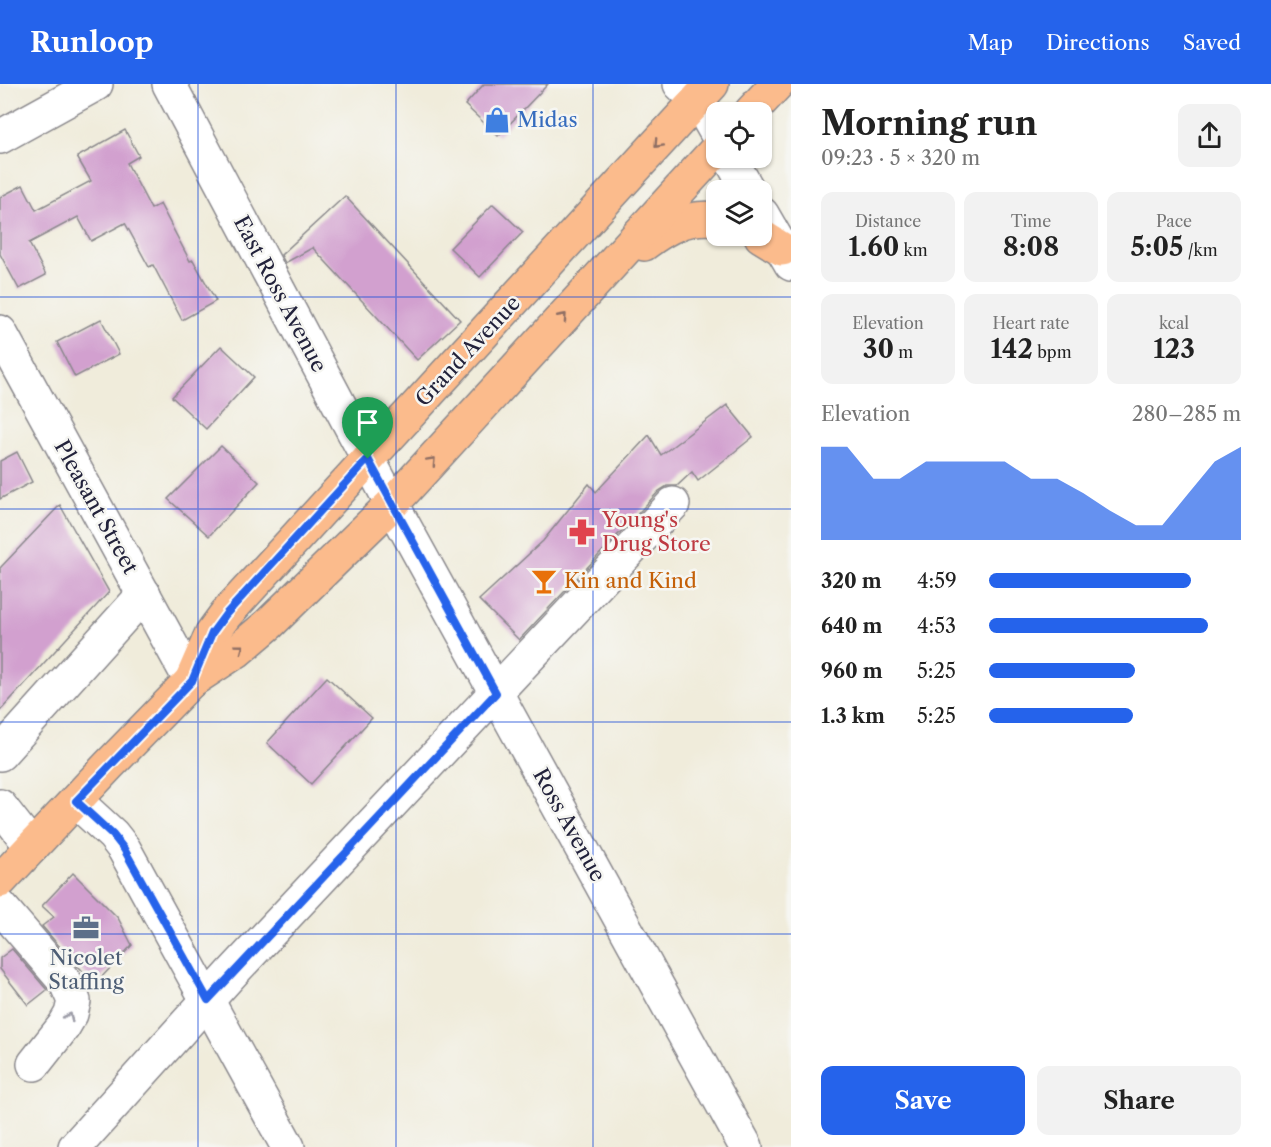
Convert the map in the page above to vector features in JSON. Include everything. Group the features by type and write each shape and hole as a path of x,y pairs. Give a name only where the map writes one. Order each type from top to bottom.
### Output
{"main road":[{"path":"760,102 777,84"},
{"name":"Grand Avenue","path":"192,681 212,633 226,614 368,459 696,88"},
{"name":"Grand Avenue","path":"0,882 192,681 237,651 269,624 392,504 706,161"},
{"path":"612,264 662,230 675,224 706,218"}],"street":[{"path":"0,137 96,84"},
{"name":"East Ross Avenue","path":"169,84 392,504"},
{"path":"696,88 706,110"},
{"name":"Pleasant Street","path":"0,332 192,681"},
{"name":"Ross Avenue","path":"392,504 746,1147"},
{"path":"75,1147 208,1000 673,504"},
{"path":"0,754 144,594"},
{"path":"76,801 113,835 124,849 288,1147"},
{"path":"0,806 32,847"},
{"path":"0,906 66,983 74,1001 71,1014 64,1026 34,1064"}],"building":[{"name":"Midas","path":"484,84 548,84 498,136 465,105"},
{"path":"125,130 139,156 127,163 151,209 160,204 190,261 193,260 216,301 182,320 153,265 149,267 125,223 91,241 78,217 29,243 46,275 19,289 0,254 0,197 23,185 36,210 91,181 77,157"},
{"path":"345,196 460,320 417,360 314,247 285,263 281,255"},
{"path":"493,204 523,232 480,277 450,248"},
{"path":"101,319 119,354 75,377 57,342"},
{"path":"221,346 254,377 206,429 172,397"},
{"path":"727,405 753,437 698,481 692,472 677,486 667,486 659,491 519,640 479,600 543,541 589,484 596,492 649,435 661,455"},
{"path":"221,446 259,482 209,536 168,499"},
{"path":"17,452 32,482 0,499 0,461"},
{"path":"60,505 109,592 0,711 0,568"},
{"path":"327,677 372,718 311,784 267,743"},
{"path":"73,873 118,918 132,945 95,984 77,967 42,926 54,917 42,906"},
{"path":"12,949 47,990 28,1005 0,969 0,958"}],"place":[{"name":"Midas","path":"497,120"},
{"name":"Young's Drug Store","path":"582,532"},
{"name":"Kin and Kind","path":"544,581"},
{"name":"Nicolet Staffing","path":"86,928"}],"route":[{"path":"368,459 496,693 208,1000 124,849 113,835 76,801 192,681 212,633 226,614 368,459"}]}
